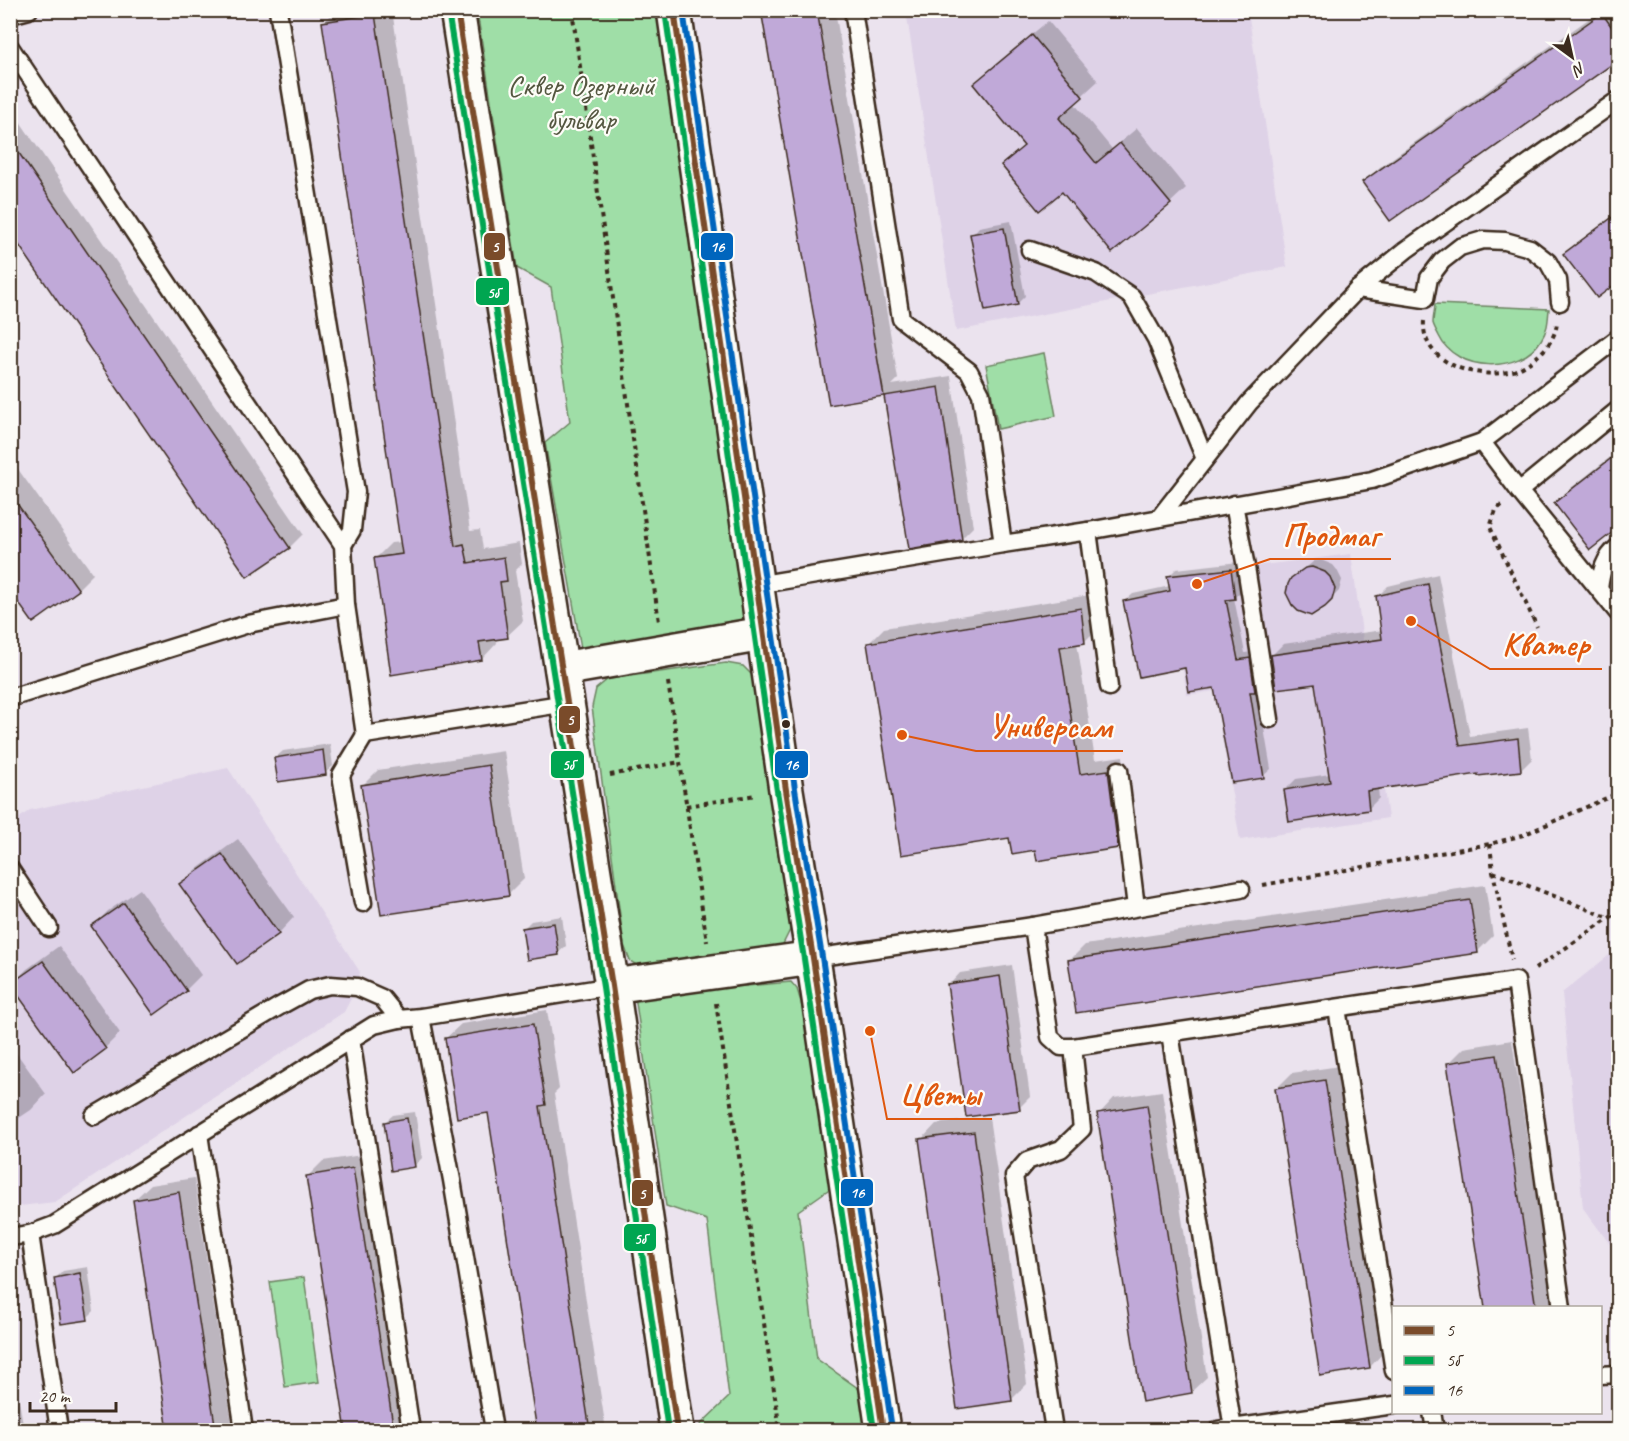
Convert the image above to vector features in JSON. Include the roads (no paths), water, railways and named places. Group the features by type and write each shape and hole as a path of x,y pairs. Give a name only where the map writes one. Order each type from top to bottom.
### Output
{"street":[{"path":"457,10 612,986 677,1431"},
{"path":"674,10 763,634 883,1431"},
{"path":"562,669 763,634"},
{"path":"612,986 813,958"}],"lane":[{"path":"10,15 29,10"},
{"path":"278,10 357,492 352,530 344,545 346,605 365,735 341,775 363,903"},
{"path":"853,10 901,320 969,371 981,394 1004,544"},
{"path":"10,47 344,545"},
{"path":"1159,519 1249,403 1358,289 1406,250 1618,100"},
{"path":"1358,289 1425,299 1429,278 1442,261 1460,247 1483,240 1530,248 1548,262 1558,280 1560,302"},
{"path":"1030,250 1096,273 1132,297 1156,339 1205,459"},
{"path":"756,585 1159,519 1372,480 1482,442 1618,338"},
{"path":"1519,491 1618,410"},
{"path":"1482,442 1618,613"},
{"path":"1234,504 1270,719"},
{"path":"1088,531 1109,687"},
{"path":"1599,589 1601,570 1612,552 1618,547"},
{"path":"10,698 248,624 346,605"},
{"path":"365,735 567,703"},
{"path":"1119,770 1136,908"},
{"path":"10,869 49,928"},
{"path":"813,958 1033,926 1242,889"},
{"path":"1033,926 1050,1037 1061,1047 1516,981 1562,1306"},
{"path":"94,1116 309,990 330,985 357,987 382,998 399,1019"},
{"path":"10,1237 30,1234 54,1225 374,1025 399,1019 612,986"},
{"path":"1337,1008 1392,1358"},
{"path":"421,1017 452,1180 494,1431"},
{"path":"1170,1033 1226,1430 1392,1405"},
{"path":"351,1039 411,1431"},
{"path":"1054,1431 1014,1176 1027,1161 1061,1149 1082,1129 1073,1047"},
{"path":"199,1134 244,1431"},
{"path":"30,1234 59,1431"},
{"path":"1602,1375 1618,1374"},
{"path":"1432,1414 1435,1431"}],"place":[{"name":"Продмаг","path":"1197,584"},
{"name":"Кватер","path":"1411,621"},
{"name":"Универсам","path":"902,735"},
{"name":"Цветы","path":"870,1031"}],"park label":[{"name":"Сквер Озерный бульвар","path":"581,102"}]}
